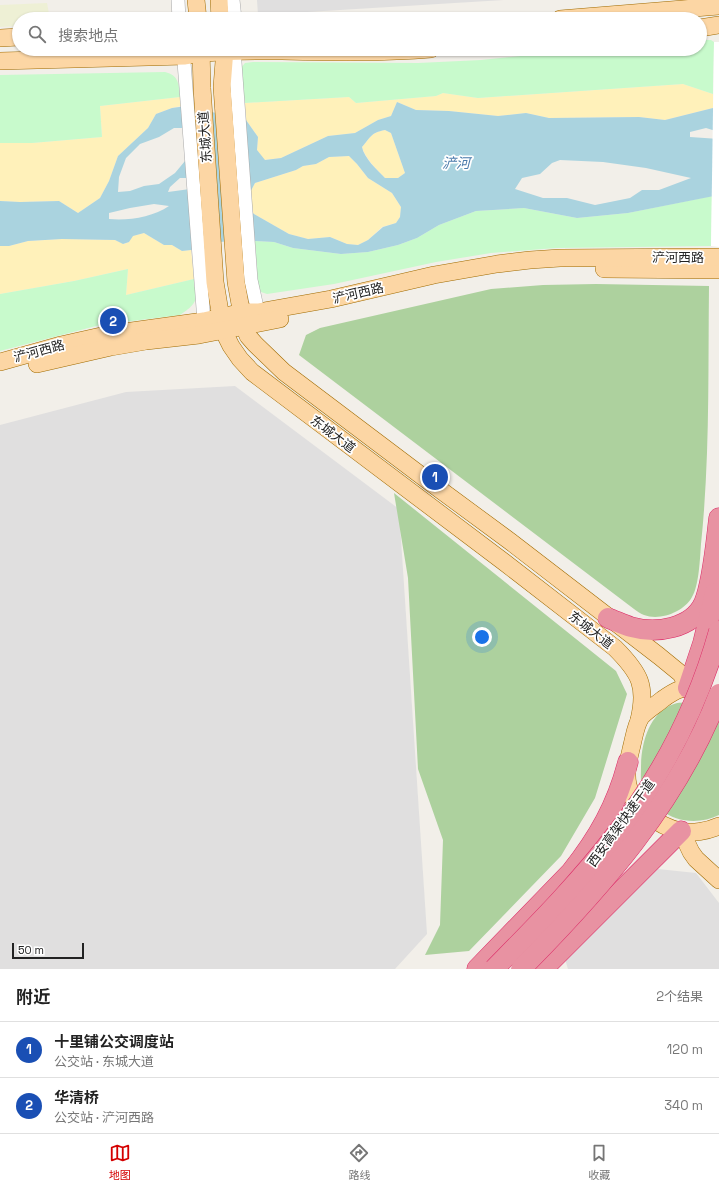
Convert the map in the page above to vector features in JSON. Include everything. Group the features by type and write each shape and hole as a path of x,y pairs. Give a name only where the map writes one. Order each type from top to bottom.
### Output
{"highway":[{"path":"608,618 632,627 656,629 682,625 693,617 704,602 708,588 719,518"},
{"path":"688,688 703,643 719,572"},
{"name":"西安高架快速干道","path":"494,969 582,875 614,838 637,805 664,762 688,719 705,675 719,631"},
{"name":"西安高架快速干道","path":"521,969 550,940 601,884 647,826 671,790 687,762 710,717 719,693"},
{"path":"477,969 571,872 582,858 603,826 616,800 628,762"},
{"path":"544,969 681,832"}],"main road":[{"path":"196,0 197,12"},
{"path":"219,0 220,12"},
{"path":"627,12 703,4 719,6"},
{"path":"707,27 719,26"},
{"path":"0,38 12,37"},
{"path":"0,61 115,56"},
{"name":"东城大道","path":"200,56 194,89 208,282 231,346 252,372 615,648 631,665 642,686 643,694 643,705 628,762 627,773 631,796 639,806 657,822 681,832"},
{"name":"东城大道","path":"229,56 230,88 243,281 248,317 248,336 284,372 430,483 511,542 681,674 688,688"},
{"name":"浐河西路","path":"0,373 63,357 111,347 146,341 199,335 222,323 434,275 503,263 530,260 588,258 719,257"},
{"name":"浐河西路","path":"248,317 348,307 446,284 509,274 574,269 719,270"},
{"name":"浐河西路","path":"0,362 60,345 110,334 204,321 222,323"},
{"path":"639,720 645,713 675,691 695,687 719,693"},
{"path":"719,826 698,831 681,832 696,859 719,880"}],"street":[{"path":"178,0 179,12"},
{"path":"233,0 234,12"},
{"path":"185,56 194,89"},
{"path":"204,321 208,282"}],"shaded area":[{"path":"257,0 504,0 307,12 258,12"},
{"path":"235,386 399,509 427,934 395,969 0,969 0,425 126,392"},
{"path":"658,869 696,873 719,903 719,969 568,969 565,959"}],"green space":[{"path":"47,3 49,12 12,12 12,26 0,27 0,5"},
{"path":"707,40 711,40 714,42 713,94 683,84 478,98 443,93 436,96 356,103 349,97 245,103 240,74 242,66 245,63 253,62 418,63 481,60 521,56 707,56"},
{"path":"170,73 176,78 179,85 180,97 100,106 102,137 32,143 0,143 0,75"},
{"path":"712,196 711,246 556,248 491,253 436,262 334,284 267,294 261,292 258,284 255,241 274,242 293,248 341,254 368,252 398,245 417,238 439,225 476,211 524,208 577,218 628,213"},
{"path":"128,269 126,295 194,279 194,287 198,286 198,292 194,304 180,315 100,325 0,351 0,294 74,281"},
{"path":"596,284 709,286 706,480 699,572 692,597 678,611 664,616 650,617 643,615 634,609 299,355 306,335 320,328 491,289 543,285"},
{"path":"394,493 616,671 627,694 595,798 561,856 469,951 425,955 440,925 443,840 418,769 408,578"},
{"path":"689,702 719,708 719,815 697,821 674,818 661,810 644,790 641,782 642,750 652,722 665,708 676,703"}],"sand":[{"path":"683,84 713,94 713,108 665,120 639,117 549,118 526,113 498,116 449,111 416,110 397,102 391,116 378,120 355,133 328,136 281,158 264,160 257,150 258,137 246,120 245,103 349,97 356,103 436,96 443,93 478,98"},
{"path":"180,97 181,106 156,114 148,128 118,156 109,181 100,198 78,213 59,201 0,201 0,143 32,143 102,137 100,106"},
{"path":"385,130 391,133 405,173 398,178 385,178 368,160 362,147 374,134"},
{"path":"349,156 368,178 392,193 401,207 400,217 396,223 382,227 368,240 358,245 347,244 330,237 308,239 289,234 254,214 244,204 255,183 296,170 303,166 316,164 329,157"},
{"path":"144,233 164,245 172,245 182,251 191,250 194,279 126,295 128,269 74,281 0,294 0,246 9,246 28,241 62,239 115,240 124,244 129,242 132,236"}],"water":[{"name":"浐河","path":"397,102 416,110 449,111 498,116 526,113 549,118 639,117 665,120 713,108 719,108 719,132 706,128 690,132 690,137 719,139 719,195 628,213 577,218 524,208 476,211 439,225 417,238 398,245 368,252 341,254 293,248 274,242 255,241 211,242 191,250 182,251 172,245 164,245 144,233 133,236 129,242 123,244 115,240 62,239 28,241 9,246 0,246 0,201 59,201 78,213 100,198 109,181 118,156 148,128 156,114 172,108 186,106 246,120 258,137 257,150 265,160 281,158 328,136 355,133 378,120 391,116","holes":["174,128 188,128 189,141 185,161 175,173 159,184 144,186 130,191 118,192 119,177 126,158 140,144 159,137","385,130 391,133 405,173 398,178 385,178 371,164 363,151 362,147 369,138 380,131","349,156 368,178 392,193 401,207 400,217 396,223 383,227 368,240 358,245 347,244 330,237 308,239 289,234 254,214 244,204 255,183 296,170 303,166 316,164 329,157","560,160 603,162 646,168 691,178 659,190 642,190 630,198 595,205 567,198 543,198 515,189 522,178 540,174 552,163","180,178 192,178 190,189 168,192 170,187","154,204 169,206 156,213 132,219 109,219 109,213"]}],"pier":[{"path":"714,42 719,42 719,247 711,246"}],"place":[{"name":"华清桥","path":"113,321"},
{"name":"十里铺公交调度站","path":"435,477"}]}
